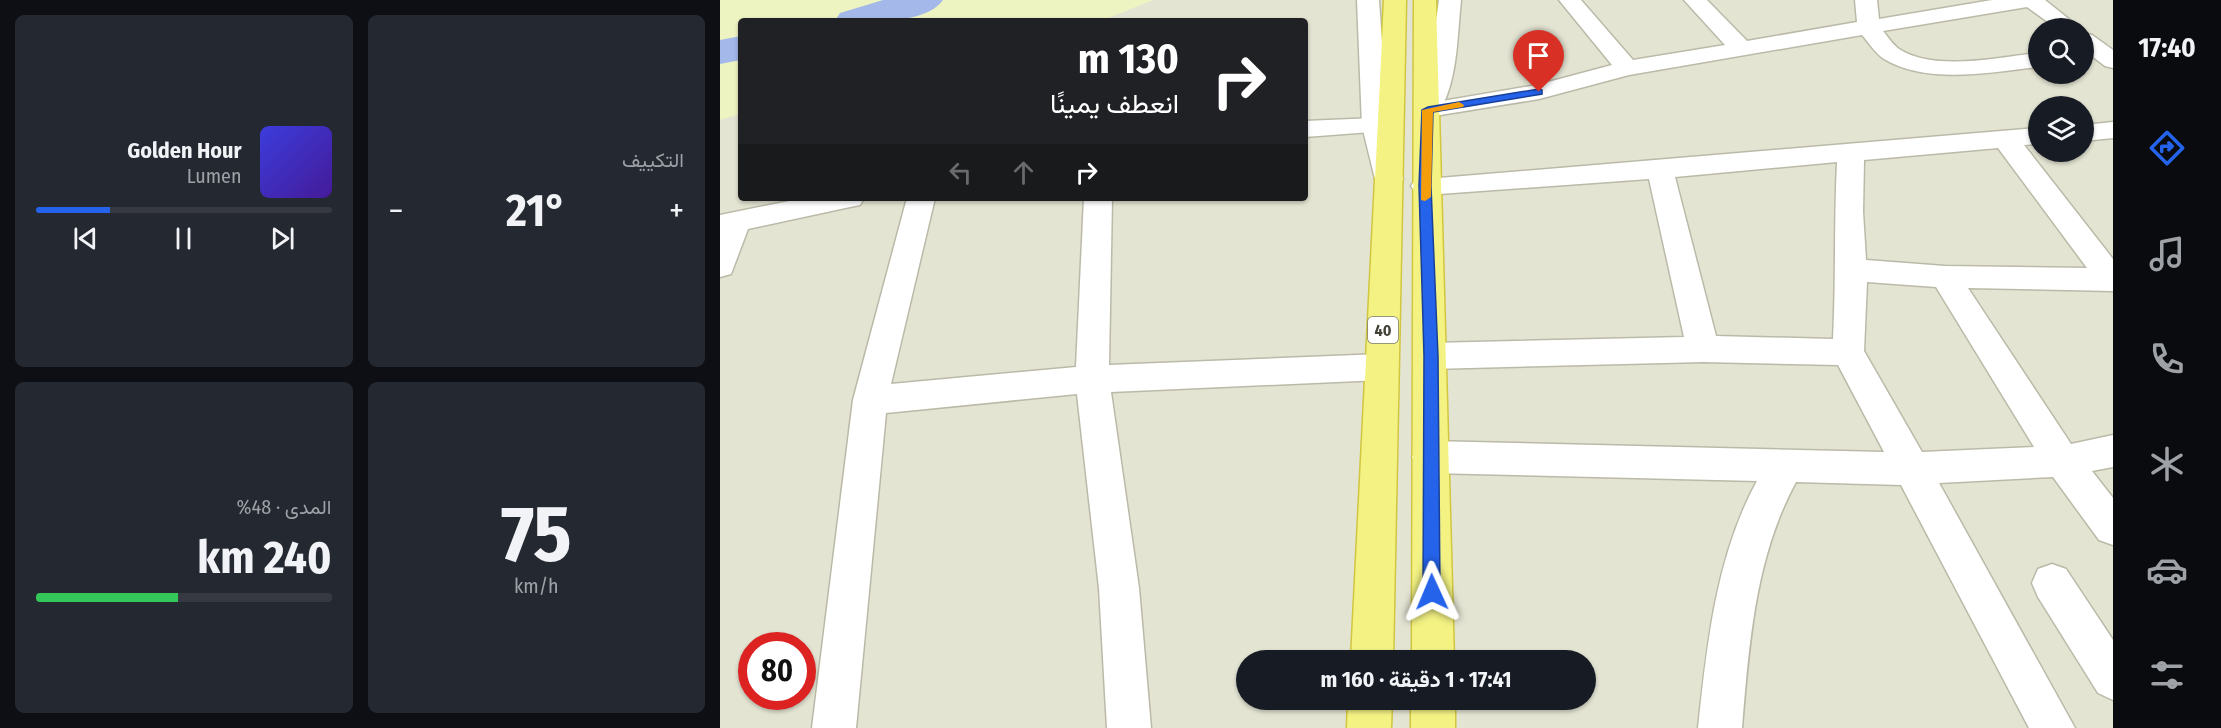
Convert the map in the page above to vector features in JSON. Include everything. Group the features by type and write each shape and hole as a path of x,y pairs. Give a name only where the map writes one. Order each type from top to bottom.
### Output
{"highway":[{"name":"40","path":"1372,650 1395,0"},
{"path":"1425,0 1428,110 1425,186 1431,356 1433,650"},
{"path":"1369,728 1370,710"},
{"path":"1433,710 1433,728"}],"street":[{"path":"1368,0 1372,36 1375,126 1390,183"},
{"path":"1450,0 1440,78 1428,110 1539,92 1627,68 1869,29 2030,0 2055,18"},
{"path":"1570,0 1627,68"},
{"path":"1695,0 1742,49"},
{"path":"1866,0 1869,29 1890,52 1923,66 1959,69 2028,61"},
{"path":"1308,129 1375,126"},
{"path":"2094,132 2113,130"},
{"path":"1425,186 1660,170 2028,137"},
{"path":"2005,139 2113,279"},
{"path":"1851,152 1849,212 1852,270 1848,352 2053,728"},
{"path":"1660,170 1703,350"},
{"path":"720,266 729,223 835,201"},
{"path":"834,728 870,400 920,201"},
{"path":"1098,201 1092,379 1119,588 1129,728"},
{"path":"1852,270 1945,277 2113,279"},
{"path":"1945,277 2062,460 2113,528"},
{"path":"1431,356 1703,350 1848,352"},
{"path":"870,400 1092,379 1381,367"},
{"path":"1430,458 1910,469 2062,460 2113,451"},
{"path":"1720,728 1726,669 1741,582 1760,515 1786,465"},
{"path":"2052,583 2113,678"}],"shaded area":[{"path":"720,0 2113,0 2113,728 720,728"}],"sand":[{"path":"720,0 1153,0 1108,18 738,18 738,115 720,120"}],"waterway":[{"path":"864,18 924,0"},
{"path":"720,52 738,49"}],"slow traffic":[{"path":"1425,197 1428,110 1459,105"}],"route":[{"path":"1432,592 1431,356 1425,186 1428,110 1539,92"}]}
